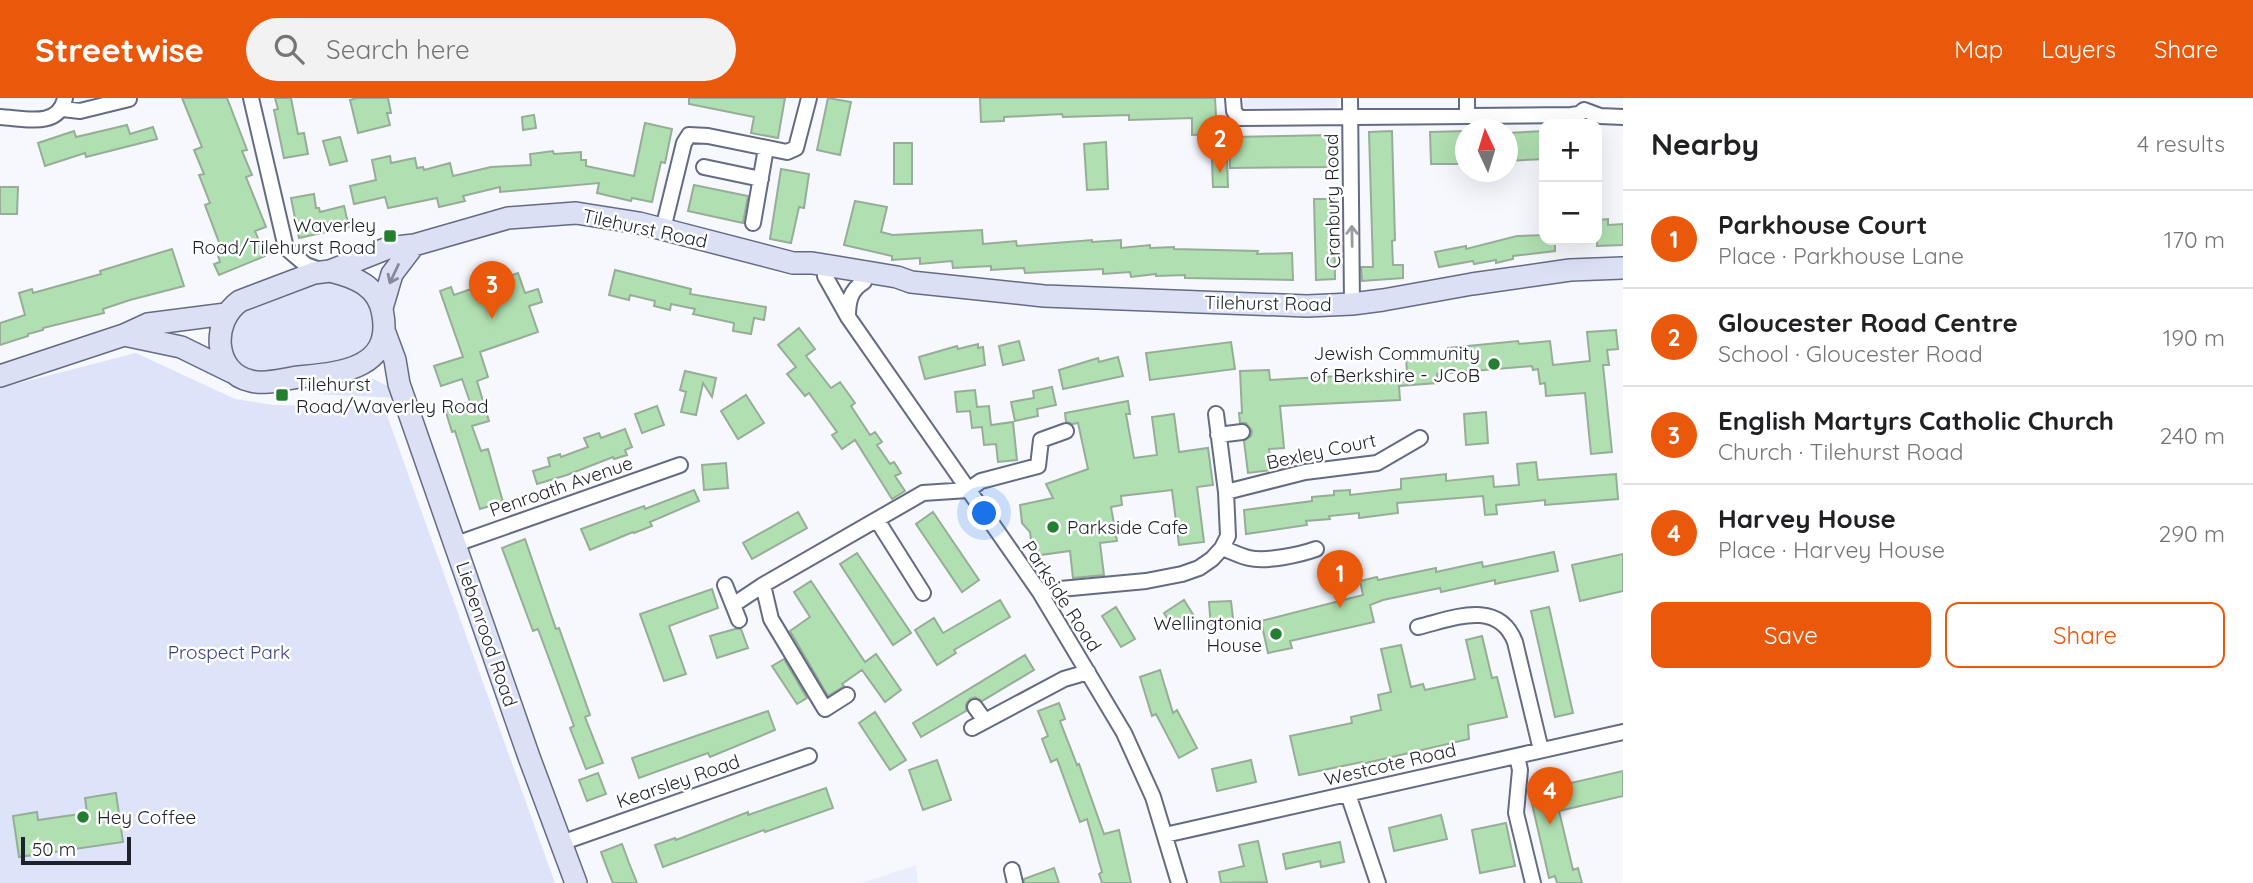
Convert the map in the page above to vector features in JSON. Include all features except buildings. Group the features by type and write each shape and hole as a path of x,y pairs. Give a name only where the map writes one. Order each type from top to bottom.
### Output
{"street":[{"path":"124,335 181,347 250,381 259,382 335,373 359,366 376,352 385,333 382,308 369,286 346,275 306,265 286,248 251,98"},
{"path":"663,229 684,143 689,135 708,136 787,152 796,148 809,98"},
{"name":"Cranbury Road","path":"1350,98 1352,304"},
{"path":"1467,98 1467,116"},
{"path":"0,117 44,120 56,115 64,103 80,111 129,99"},
{"path":"1233,105 1239,118 1571,115 1579,114 1585,104 1600,116 1623,117"},
{"path":"753,223 766,148"},
{"path":"704,167 761,179"},
{"name":"Tilehurst Road","path":"327,271 388,248 414,245 508,218 556,213 601,216 663,229 793,263 812,263 897,277 911,282 1044,296 1288,305 1352,304 1570,270 1623,268"},
{"path":"382,308 393,274 414,245"},
{"name":"Tilehurst Road","path":"793,263 809,272 825,276 894,285 911,282"},
{"path":"232,372 221,353 219,342 226,314 240,301 327,271"},
{"name":"Parkside Road","path":"825,276 848,317 1039,591 1124,733 1153,797 1180,883"},
{"path":"848,317 851,295 857,286 864,282"},
{"path":"0,376 124,335 148,324 226,314"},
{"name":"Liebenrood Road","path":"385,333 395,360 399,384 576,883"},
{"path":"359,366 381,372 399,384"},
{"path":"1039,591 1182,574 1199,568 1212,559 1228,536 1226,492 1216,414"},
{"path":"733,605 923,493 968,490 981,481 1038,466 1041,440 1066,431"},
{"path":"1218,435 1242,432"},
{"name":"Bexley Court","path":"1226,492 1305,472 1377,463 1420,438"},
{"name":"Penroath Avenue","path":"456,544 680,465"},
{"path":"877,520 923,593"},
{"path":"1222,548 1249,558 1261,559 1316,549"},
{"path":"725,585 738,620"},
{"path":"763,585 771,619 825,709 847,695"},
{"path":"1426,620 1492,616 1511,632 1541,750"},
{"path":"975,707 979,725 1064,679 1088,672"},
{"name":"Westcote Road","path":"1165,835 1623,732"},
{"name":"Kearsley Road","path":"561,843 808,756"},
{"path":"1517,756 1520,770 1516,813 1533,883"},
{"path":"1348,794 1378,883"}],"shaded area":[{"path":"1244,98 1337,98 1338,107 1244,108"},
{"path":"916,865 918,883 862,883"}],"green space":[{"path":"326,281 353,288 361,293 371,307 372,333 364,348 349,358 322,364 257,371 240,363 234,356 230,338 231,329 241,313 268,299"},
{"name":"Prospect Park","path":"136,353 235,399 273,405 384,407 555,883 0,883 0,388"},
{"path":"374,379 387,386 396,398 317,394 339,385"}],"place":[{"name":"Gloucester Road Centre","path":"1220,173"},
{"name":"Waverley Road/Tilehurst Road","path":"390,236"},
{"name":"English Martyrs Catholic Church","path":"492,319"},
{"name":"Jewish Community of Berkshire - JCoB","path":"1494,364"},
{"name":"Tilehurst Road/Waverley Road","path":"282,395"},
{"name":"Parkside Cafe","path":"1053,527"},
{"name":"Parkhouse Court","path":"1340,608"},
{"name":"Wellingtonia House","path":"1276,634"},
{"name":"Hey Coffee","path":"83,817"},
{"name":"Harvey House","path":"1550,825"}]}
